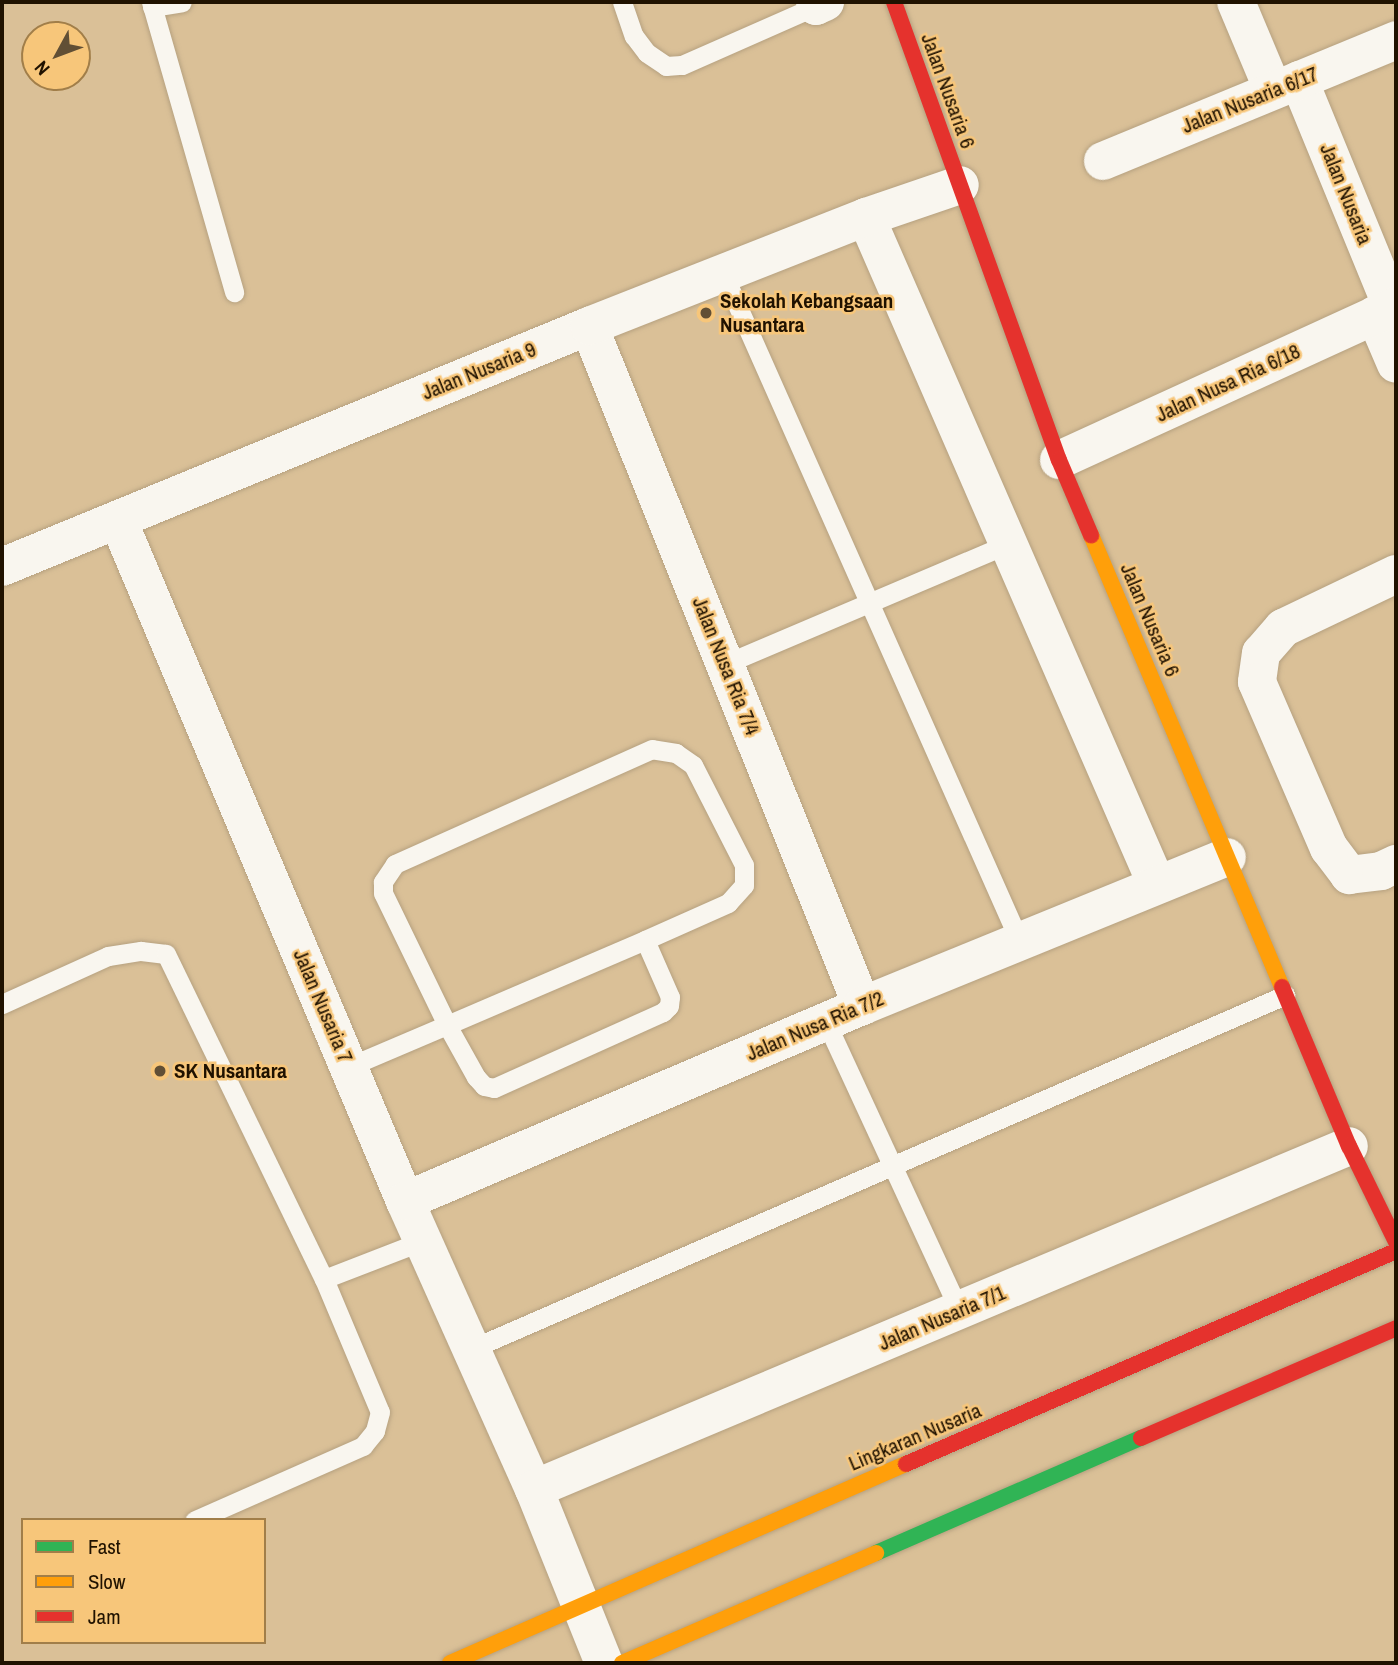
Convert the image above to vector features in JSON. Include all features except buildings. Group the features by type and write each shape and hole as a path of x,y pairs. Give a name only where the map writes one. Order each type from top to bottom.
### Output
{"main road":[{"name":"Jalan Nusaria 6","path":"894,2 1059,460 1349,1146 1396,1242"},
{"name":"Lingkaran Nusaria","path":"450,1663 1396,1251"},
{"path":"622,1663 1396,1328"}],"street":[{"name":"Jalan Nusaria","path":"1236,2 1286,85 1388,310 1396,364"},
{"name":"Jalan Nusaria 6/17","path":"1103,161 1396,40"},
{"name":"Jalan Nusaria 9","path":"2,567 589,326 866,217 960,185"},
{"path":"866,217 1156,883"},
{"name":"Jalan Nusa Ria 6/18","path":"1059,460 1388,310"},
{"name":"Jalan Nusa Ria 7/4","path":"589,326 862,1006"},
{"name":"Jalan Nusaria 7","path":"118,520 422,1241 534,1489 604,1663"},
{"path":"1396,574 1283,628 1261,653 1256,682 1329,848 1349,875 1381,871 1396,864"},
{"name":"Jalan Nusa Ria 7/2","path":"405,1201 1019,940 1156,883 1227,857"},
{"name":"Jalan Nusaria 7/1","path":"534,1489 1349,1146"}],"lane":[{"path":"182,2 151,4 234,292"},
{"path":"622,2 640,45 666,66 682,65 819,3"},
{"path":"723,273 1019,940"},
{"path":"725,664 1009,544"},
{"path":"348,1067 447,1025 645,940 728,903 744,885 744,865 693,765 676,753 652,749 396,864 383,882 383,893 447,1025 476,1077 484,1086 494,1087 663,1012 669,1006 670,997 645,940"},
{"path":"2,1004 108,956 141,951 166,954 324,1279 380,1412 375,1431 363,1446 200,1518"},
{"path":"471,1349 1285,995"},
{"path":"826,1022 959,1310"},
{"path":"324,1279 422,1241"}],"traffic: fast":[{"path":"876,1553 1141,1438"}],"traffic: slow":[{"path":"1091,535 1282,987"},
{"path":"450,1663 906,1464"},
{"path":"622,1663 876,1553"}],"traffic: jam":[{"path":"894,2 1059,460 1091,535"},
{"path":"1282,987 1349,1146 1396,1242"},
{"path":"906,1464 1396,1251"},
{"path":"1141,1438 1396,1328"}],"place":[{"name":"Sekolah Kebangsaan Nusantara","path":"706,313"},
{"name":"SK Nusantara","path":"160,1071"}]}
